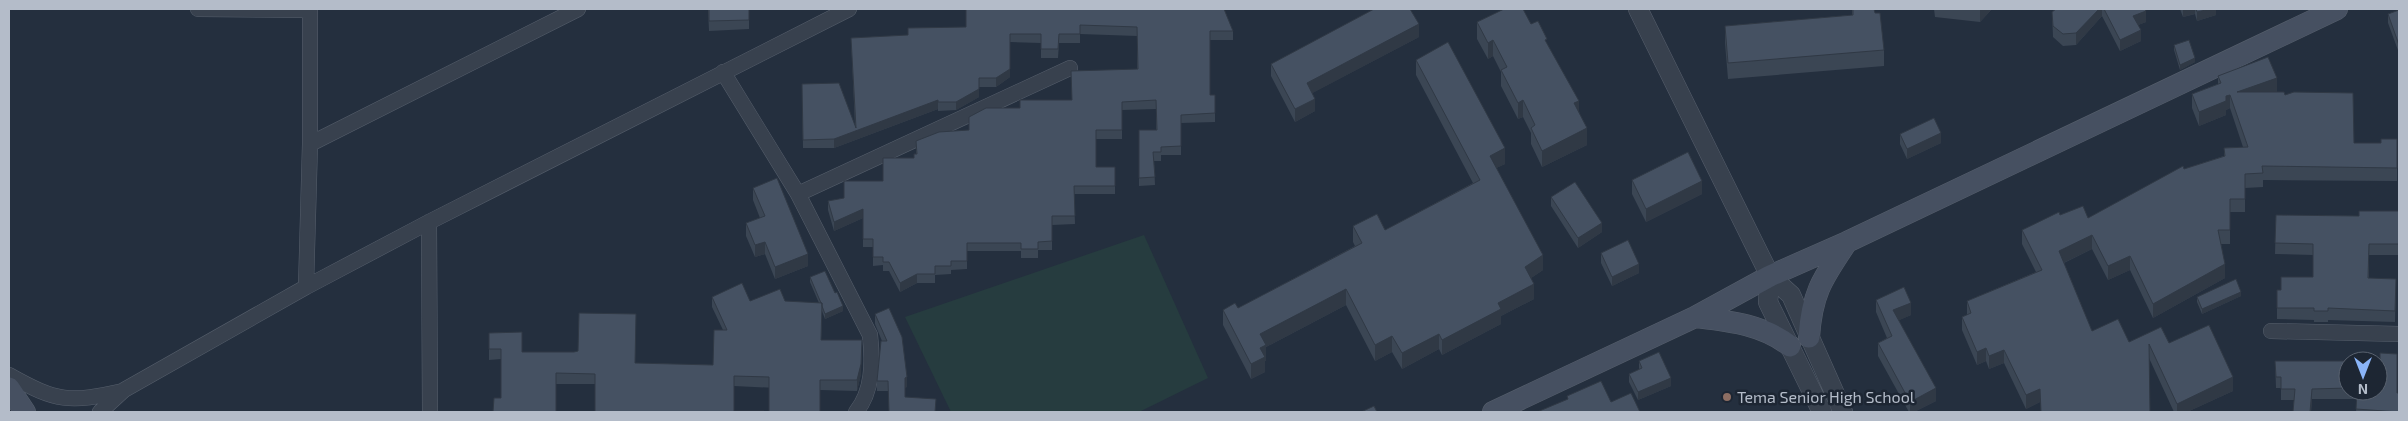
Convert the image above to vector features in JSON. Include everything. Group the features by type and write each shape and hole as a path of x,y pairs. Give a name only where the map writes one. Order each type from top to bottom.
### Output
{"main road":[{"path":"1493,412 1695,317 1770,276 1847,242 2337,9"},
{"path":"1809,336 1814,298 1821,283 1847,242"},
{"path":"1695,317 1724,320 1762,330 1790,346"},
{"path":"9,388 25,412"}],"street":[{"path":"198,9 310,9 310,144 306,287"},
{"path":"310,144 578,9"},
{"path":"100,412 124,390 306,287 429,222 849,9"},
{"path":"1638,9 1770,276 1791,295 1843,412"},
{"path":"798,194 1070,68"},
{"path":"723,72 798,194 870,335 872,359 869,383 864,402 856,412"},
{"path":"429,222 430,412"},
{"path":"1770,276 1768,302 1822,412"},
{"path":"2272,331 2399,334"},
{"path":"9,375 43,393 60,398 81,398 124,390"}],"green space":[{"path":"1144,235 1208,378 1139,412 951,412 905,317"}],"building":[{"path":"709,9 749,9 749,20 709,21"},
{"path":"966,9 1224,9 1233,31 1210,31 1210,95 1215,95 1215,113 1181,115 1181,146 1161,147 1161,152 1153,152 1155,177 1139,178 1139,130 1157,130 1156,100 1122,102 1122,130 1096,130 1096,167 1115,167 1115,186 1074,186 1075,216 1052,216 1052,241 1038,242 1038,249 1021,249 1021,243 967,243 967,261 951,261 951,266 935,266 935,274 917,274 900,283 889,262 883,262 883,257 873,257 873,239 863,239 863,209 834,222 828,201 844,198 844,181 883,181 883,158 914,158 914,154 917,154 916,141 939,132 969,130 969,117 986,108 1020,108 1020,100 1072,100 1071,71 1138,69 1137,27 1080,25 1080,34 1059,34 1058,49 1041,49 1041,34 1010,34 1010,69 996,78 979,78 979,89 956,102 938,102 938,100 834,139 803,140 802,84 839,83 856,128 851,38 908,35 908,28 966,27"},
{"path":"1374,9 1410,9 1419,24 1307,83 1315,99 1295,109 1271,64"},
{"path":"1504,9 1523,9 1531,24 1538,21 1547,39 1545,40 1579,101 1574,103 1587,128 1542,151 1531,128 1535,125 1523,100 1518,103 1501,70 1507,67 1493,40 1488,43 1477,22"},
{"path":"1853,9 1874,9 1875,13 1880,13 1884,50 1728,63 1725,26 1853,15"},
{"path":"2056,9 2099,9 2076,33 2063,34 2053,26 2052,12"},
{"path":"2104,9 2145,9 2146,11 2133,16 2141,30 2120,40"},
{"path":"2196,9 2210,9 2197,12"},
{"path":"2399,10 2399,45 2388,14"},
{"path":"2189,40 2195,58 2180,65 2174,45"},
{"path":"1448,42 1505,148 1490,156 1543,255 1525,267 1534,284 1498,303 1501,309 1442,340 1439,334 1402,353 1392,336 1375,345 1346,289 1260,334 1266,345 1260,348 1265,357 1251,364 1223,310 1235,303 1238,308 1362,243 1353,226 1377,214 1385,230 1480,180 1416,60"},
{"path":"2268,57 2277,78 2237,92 2284,92 2285,95 2294,92 2353,93 2354,143 2381,143 2381,139 2397,139 2397,168 2262,166 2263,173 2245,174 2245,199 2230,199 2230,230 2218,230 2225,264 2153,304 2130,256 2108,266 2092,235 2059,251 2092,331 2118,319 2129,342 2161,327 2169,343 2209,325 2233,377 2177,404 2149,344 2150,412 2041,412 2040,389 2026,395 2004,350 1989,356 1986,348 1977,352 1962,317 1971,313 1967,301 2042,270 2022,230 2059,212 2060,215 2083,206 2088,218 2183,166 2184,169 2225,156 2224,148 2248,147 2230,95 2226,96 2226,101 2199,112 2192,94 2221,83 2218,76"},
{"path":"1934,118 1941,133 1907,149 1900,134"},
{"path":"1688,152 1702,181 1646,209 1632,180"},
{"path":"777,178 808,254 775,267 765,242 755,245 746,223 765,216 753,188"},
{"path":"1575,182 1602,223 1578,238 1551,197"},
{"path":"2359,211 2399,211 2399,244 2369,244 2368,278 2396,279 2395,311 2328,308 2328,311 2314,311 2314,308 2277,308 2277,290 2281,290 2281,277 2313,277 2313,244 2275,243 2276,215 2359,216"},
{"path":"1628,240 1639,264 1612,277 1601,253"},
{"path":"825,271 843,306 825,314 810,277"},
{"path":"2236,279 2241,292 2202,309 2197,297"},
{"path":"742,283 750,301 780,289 785,301 822,303 821,340 862,340 861,364 857,380 820,380 820,412 769,412 769,377 734,376 734,411 764,412 595,412 595,374 556,373 556,412 493,412 494,398 501,398 501,349 489,349 489,333 522,332 522,352 574,352 578,351 579,313 636,314 635,363 713,365 714,330 727,330 712,297"},
{"path":"1904,287 1911,303 1893,310 1936,388 1910,402 1878,343 1892,336 1876,300"},
{"path":"889,308 902,337 907,377 905,378 905,397 936,399 935,412 889,412 888,381 877,381 881,341 887,341 875,314"},
{"path":"1659,352 1671,378 1638,392 1629,374 1642,368 1639,361"},
{"path":"2388,353 2397,354 2399,412 2356,409 2356,401 2388,401"},
{"path":"2275,361 2338,361 2338,388 2312,389 2310,412 2293,412 2295,389 2281,389 2281,377 2276,377"},
{"path":"1601,381 1611,402 1631,393 1640,412 1537,412 1568,399 1567,396"},
{"path":"1374,406 1377,412 1361,412"}],"place":[{"name":"Tema Senior High School","path":"1727,397"}]}
